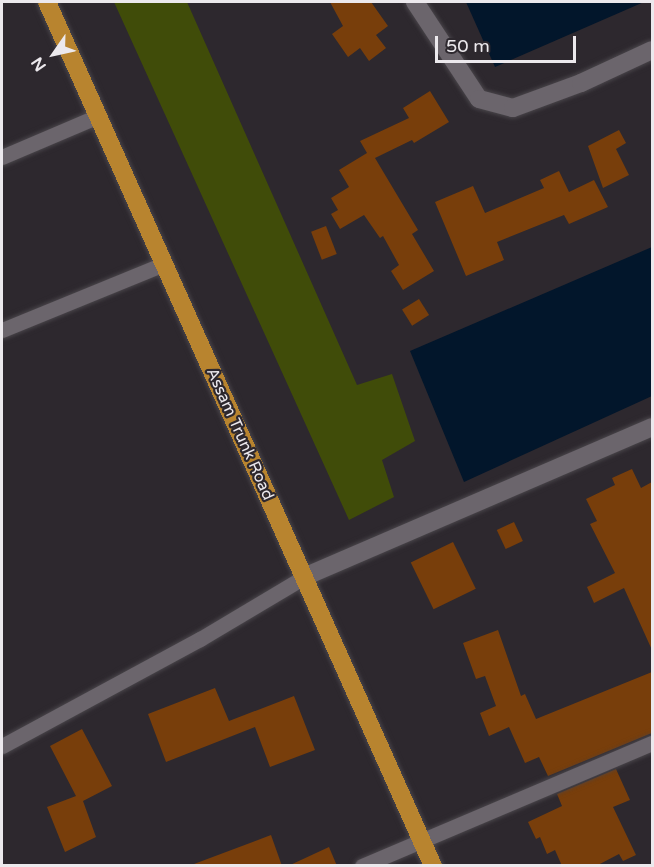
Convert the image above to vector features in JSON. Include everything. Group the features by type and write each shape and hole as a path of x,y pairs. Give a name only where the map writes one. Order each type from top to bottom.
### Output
{"highway":[{"name":"Assam Trunk Road","path":"47,2 433,866"}],"street":[{"path":"415,2 479,99 513,108 581,83 652,50"},
{"path":"2,157 98,116"},
{"path":"2,330 164,264"},
{"path":"2,746 200,639 304,577 652,427"},
{"path":"362,866 652,743"}],"green space":[{"path":"114,2 187,2 357,385 392,374 415,441 382,460 394,497 349,520"}],"water":[{"path":"466,2 644,2 495,67"},
{"path":"652,247 652,396 464,482 410,351"}],"building":[{"path":"330,2 371,2 388,26 376,35 386,48 369,61 360,48 348,57 332,34 343,26"},
{"path":"430,91 449,122 414,143 412,140 375,158 418,230 412,234 434,271 403,290 391,271 399,265 383,236 380,238 364,215 340,229 331,214 338,210 331,198 349,187 339,170 367,153 360,141 409,118 403,108"},
{"path":"619,130 626,143 616,149 629,175 603,188 588,146"},
{"path":"559,171 569,192 594,180 608,207 569,224 564,215 497,242 504,260 466,276 435,202 473,186 485,213 544,188 540,180"},
{"path":"326,226 337,254 322,260 311,232"},
{"path":"419,299 429,315 412,326 402,310"},
{"path":"632,469 641,488 652,482 652,650 624,588 594,603 587,587 615,573 590,524 597,521 586,499 615,485 612,478"},
{"path":"514,522 523,541 506,549 497,530"},
{"path":"453,542 476,589 434,609 411,563"},
{"path":"498,630 521,696 525,694 536,719 652,672 652,733 548,776 539,757 525,763 509,727 489,736 480,713 496,706 485,676 476,679 463,643"},
{"path":"215,688 229,721 294,696 315,750 270,767 255,727 166,762 148,714"},
{"path":"82,729 112,786 83,801 96,837 65,852 47,807 76,796 50,746"},
{"path":"616,769 630,800 613,807 636,855 623,861 619,854 596,866 562,866 555,850 547,854 540,837 536,839 528,822 562,806 557,794"},
{"path":"271,835 282,866 194,866 194,864"},
{"path":"329,847 337,866 288,866"}]}
